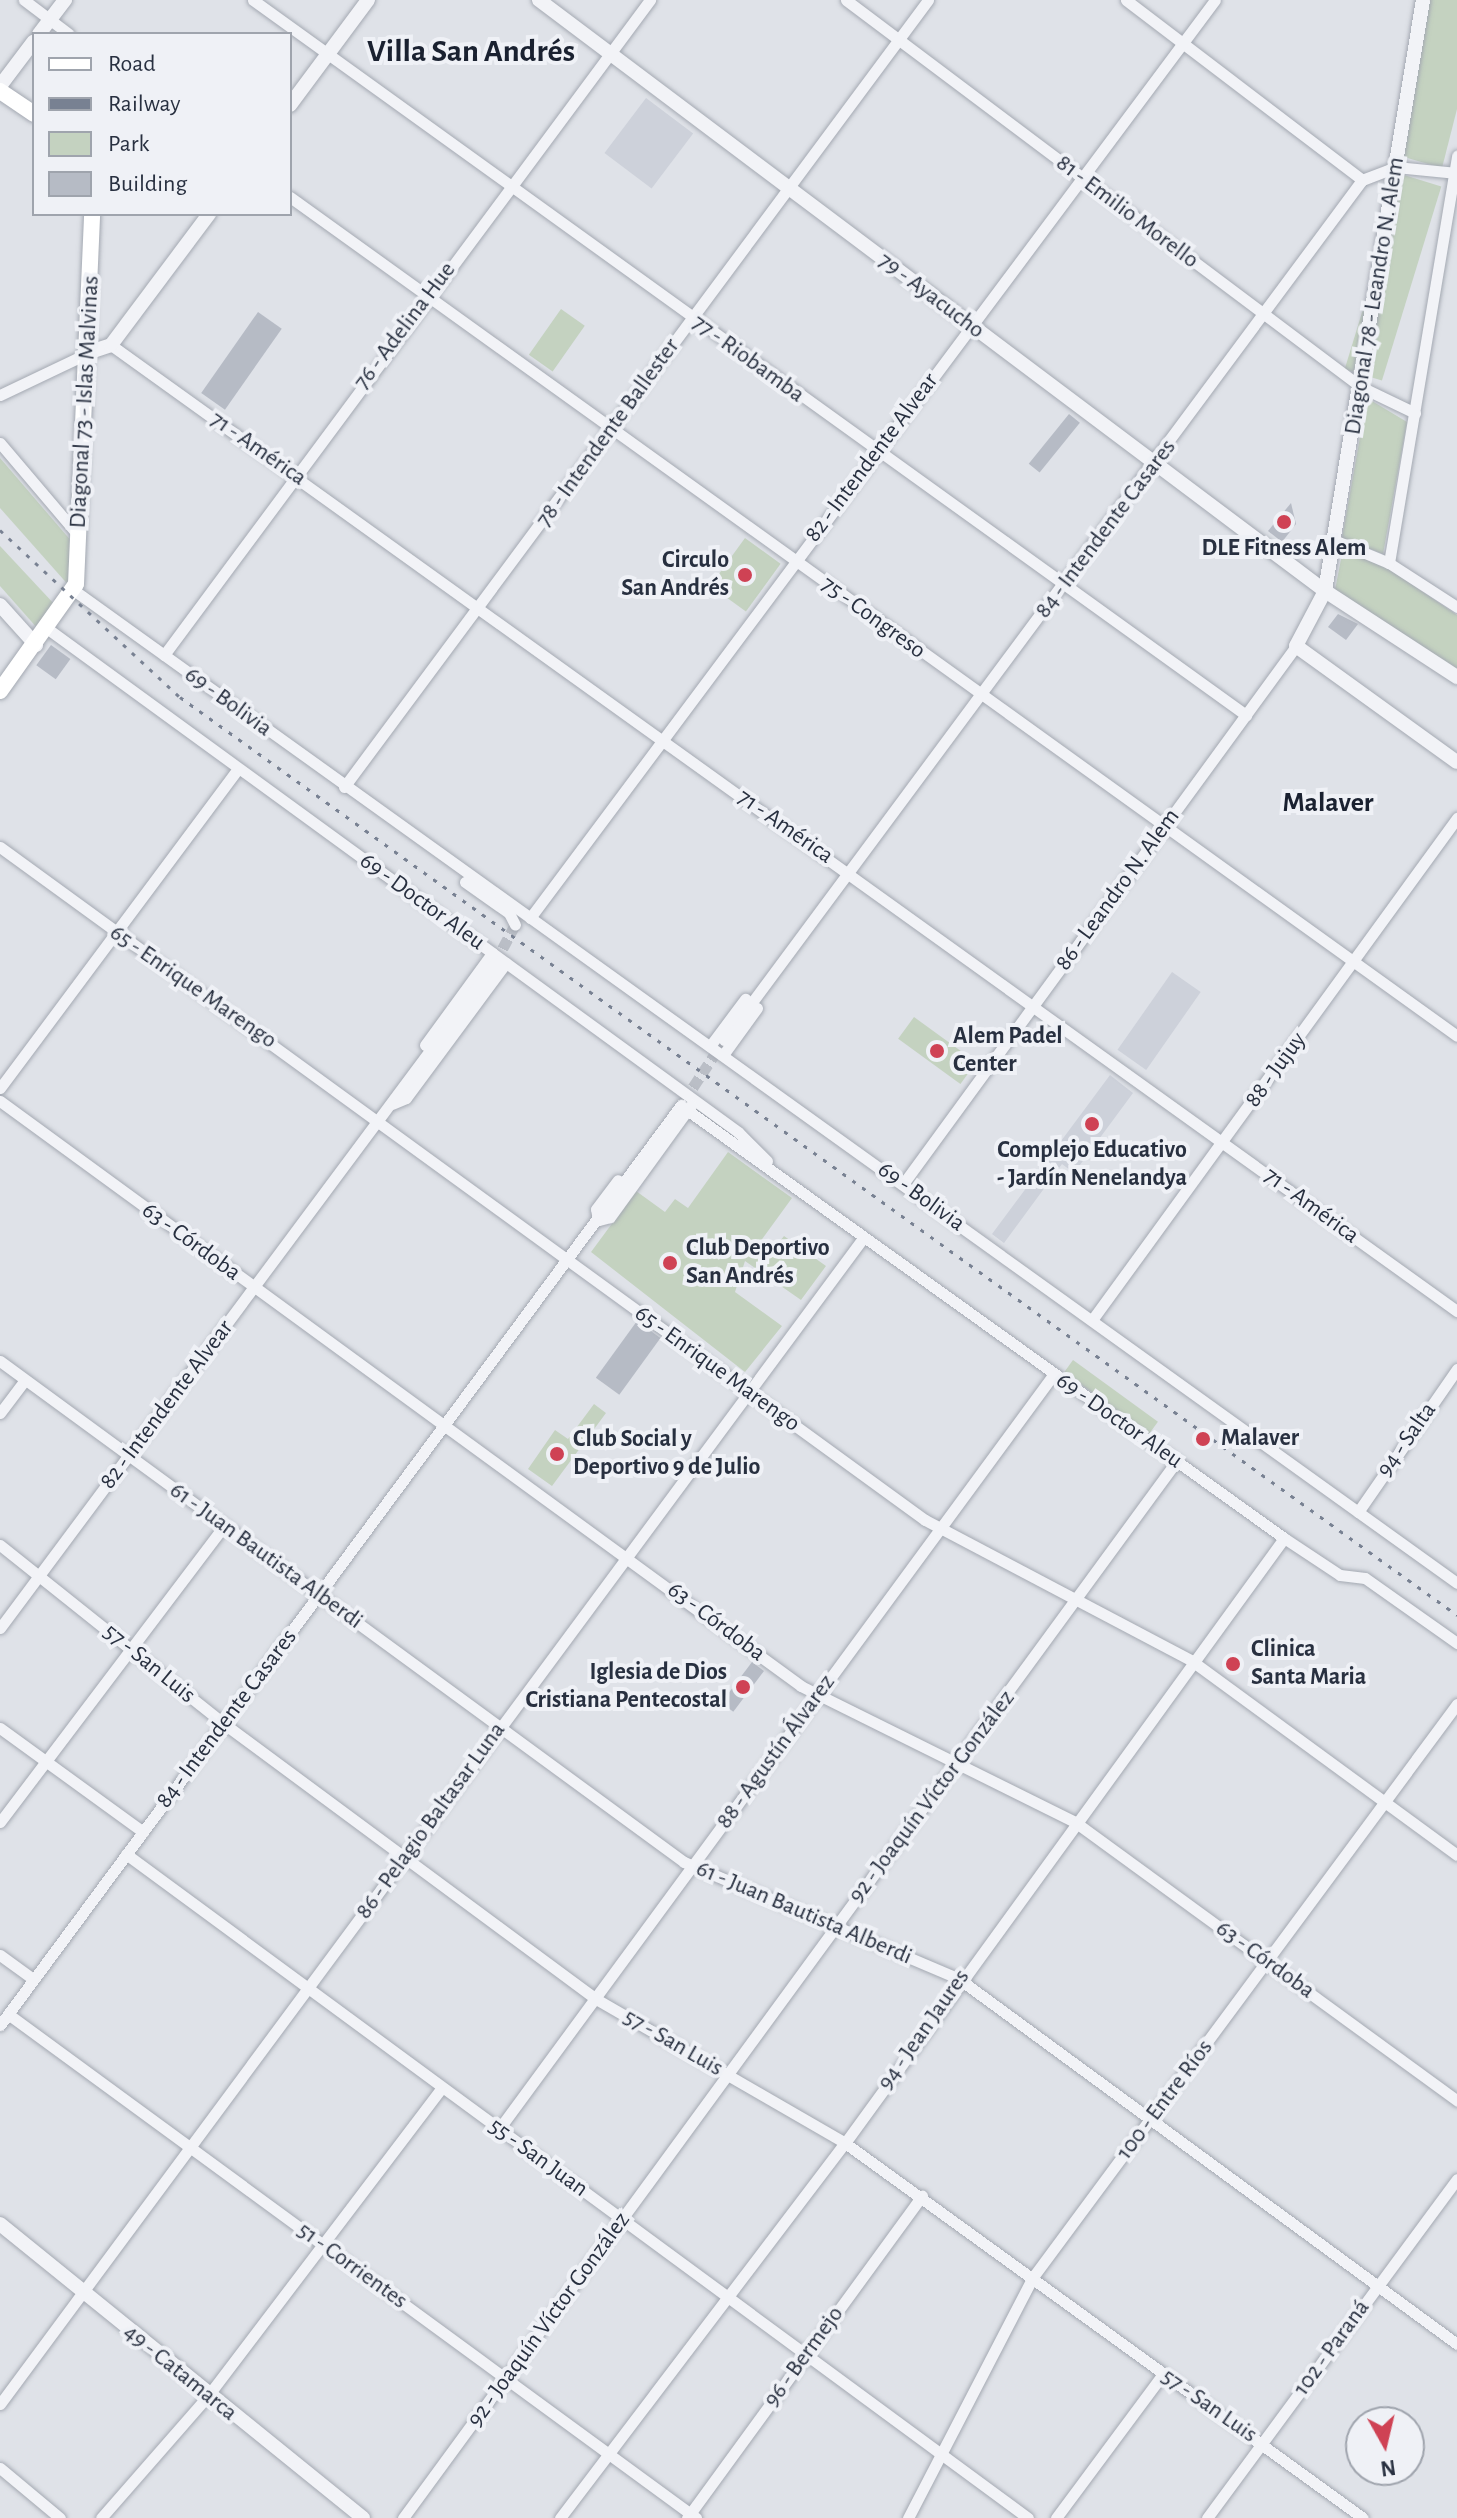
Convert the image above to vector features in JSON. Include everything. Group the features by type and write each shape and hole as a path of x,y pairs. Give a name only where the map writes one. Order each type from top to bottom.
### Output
{"main road":[{"path":"0,88 32,112"},
{"name":"Diagonal 73 - Islas Malvinas","path":"75,591 90,352 92,216"},
{"path":"0,690 75,591"}],"street":[{"path":"24,0 66,32"},
{"path":"40,32 65,0"},
{"name":"77 - Riobamba","path":"253,0 509,189 1246,715"},
{"path":"292,102 368,0"},
{"name":"79 - Ayacucho","path":"539,0 1325,591 1457,677"},
{"name":"76 - Adelina Hue","path":"164,655 293,474 650,0"},
{"name":"81 - Emilio Morello","path":"846,0 1361,387 1415,413"},
{"name":"78 - Intendente Ballester","path":"344,787 928,0"},
{"path":"1126,0 1362,180 1396,167 1456,173"},
{"name":"82 - Intendente Alvear","path":"530,918 794,560 1215,0"},
{"name":"Diagonal 78 - Leandro N. Alem","path":"1325,591 1423,0"},
{"path":"0,88 32,44"},
{"path":"1389,563 1457,156"},
{"name":"84 - Intendente Casares","path":"724,1040 1156,464 1362,180"},
{"name":"75 - Congreso","path":"292,198 1457,1036"},
{"path":"0,395 111,345 208,216"},
{"name":"71 - América","path":"111,345 1457,1311"},
{"path":"0,443 79,536"},
{"path":"1334,540 1389,563 1457,607"},
{"name":"69 - Bolivia","path":"75,591 1457,1583"},
{"name":"86 - Leandro N. Alem","path":"903,1184 1296,646 1325,591"},
{"path":"0,605 36,645"},
{"name":"69 - Doctor Aleu","path":"48,629 498,960 684,1091 688,1105 787,1183 1053,1375 1284,1538 1340,1575 1365,1578 1457,1643"},
{"path":"1296,646 1457,762"},
{"path":"0,1088 238,769"},
{"name":"69 - Bolivia","path":"382,814 509,913 515,925"},
{"name":"88 - Jujuy","path":"1092,1320 1457,818"},
{"name":"65 - Enrique Marengo","path":"0,847 380,1120 748,1394 939,1529 1192,1661 1457,1855"},
{"name":"84 - Intendente Casares","path":"710,1046 825,905"},
{"name":"84 - Intendente Casares","path":"723,1055 818,926 825,905"},
{"name":"82 - Intendente Alvear","path":"0,1628 392,1104 406,1098 498,960"},
{"name":"82 - Intendente Alvear","path":"392,1104 393,1090 498,960"},
{"name":"84 - Intendente Casares","path":"598,1220 596,1209 684,1091"},
{"name":"63 - Córdoba","path":"0,1101 255,1288 447,1423 817,1696 1075,1822 1457,2101"},
{"name":"84 - Intendente Casares","path":"0,2025 598,1220 688,1105"},
{"name":"86 - Pelagio Baltasar Luna","path":"0,2404 863,1238"},
{"name":"61 - Juan Bautista Alberdi","path":"0,1361 129,1455 222,1528 691,1866 959,1979 1457,2344"},
{"name":"94 - Salta","path":"1358,1512 1457,1369"},
{"name":"88 - Agustín Álvarez","path":"499,2129 1053,1375"},
{"path":"0,1413 25,1380"},
{"name":"92 - Joaquín Víctor González","path":"403,2518 834,1927 1078,1600 1176,1462"},
{"path":"0,1822 222,1528"},
{"name":"94 - Jean Jaures","path":"560,2518 725,2296 845,2143 959,1979 1284,1538"},
{"name":"57 - San Luis","path":"0,1545 223,1723 596,1999 845,2143 1363,2518"},
{"name":"100 - Entre Ríos","path":"908,2518 1033,2277 1457,1704"},
{"path":"0,1728 143,1832"},
{"name":"55 - San Juan","path":"126,1854 307,1992 499,2129 1028,2518"},
{"path":"0,1955 33,1979"},
{"name":"51 - Corrientes","path":"8,2014 691,2516"},
{"path":"101,2518 207,2397 441,2089"},
{"name":"102 - Paraná","path":"1207,2518 1457,2179"},
{"name":"96 - Bermejo","path":"691,2516 922,2196"},
{"name":"49 - Catamarca","path":"0,2224 207,2397 363,2518"},
{"path":"1056,2518 1163,2374"},
{"path":"0,2468 60,2518"}],"shaded area":[{"path":"646,98 693,134 652,189 604,153"},
{"path":"1172,972 1201,992 1146,1070 1118,1050"},
{"name":"Complejo Educativo - Jardín Nenelandya","path":"1110,1075 1133,1093 1074,1173 1062,1164 1004,1243 992,1234"}],"green space":[{"path":"1430,0 1457,0 1457,109 1442,168 1404,157"},
{"path":"1404,175 1441,186 1382,381 1345,369"},
{"path":"561,309 585,326 553,372 529,355"},
{"path":"1367,398 1407,422 1383,554 1342,538"},
{"path":"0,458 73,543 71,588 0,508"},
{"name":"Circulo San Andrés","path":"745,538 781,564 746,612 710,586"},
{"path":"0,546 56,606 38,629 0,586"},
{"path":"1343,549 1392,571 1457,615 1457,670 1335,590"},
{"name":"Alem Padel Center","path":"914,1017 976,1062 960,1084 898,1039"},
{"name":"Club Deportivo San Andrés","path":"728,1152 792,1198 760,1242 772,1251 784,1236 826,1266 801,1300 745,1261 735,1292 782,1326 745,1372 591,1252 636,1191 665,1212 675,1199 688,1208"},
{"path":"1073,1360 1158,1422 1149,1434 1064,1372"},
{"name":"Club Social y Deportivo 9 de Julio","path":"594,1404 606,1413 552,1486 528,1469 555,1430 568,1439"}],"building":[{"path":"258,312 282,329 225,410 201,393"},
{"path":"1069,414 1080,423 1040,473 1029,464"},
{"name":"DLE Fitness Alem","path":"1291,503 1296,524 1282,542 1268,531"},
{"path":"1338,614 1358,624 1346,640 1328,627"},
{"path":"51,645 70,659 56,679 36,665"},
{"path":"637,1321 660,1338 619,1395 596,1378"},
{"name":"Iglesia de Dios Cristiana Pentecostal","path":"752,1662 764,1671 733,1712 721,1703"}],"tunnel":[{"path":"495,963 515,925"},
{"path":"684,1101 724,1040"}],"railway":[{"path":"0,530 180,697 1457,1615"}],"place":[{"name":"DLE Fitness Alem","path":"1284,522"},
{"name":"Circulo San Andrés","path":"745,575"},
{"name":"Alem Padel Center","path":"937,1051"},
{"name":"Complejo Educativo - Jardín Nenelandya","path":"1092,1124"},
{"name":"Club Deportivo San Andrés","path":"670,1263"},
{"name":"Malaver","path":"1203,1439"},
{"name":"Club Social y Deportivo 9 de Julio","path":"557,1454"},
{"name":"Clinica Santa Maria","path":"1233,1664"},
{"name":"Iglesia de Dios Cristiana Pentecostal","path":"743,1687"}],"district":[{"name":"Villa San Andrés","path":"471,51"},
{"name":"Malaver","path":"1328,803"}]}
